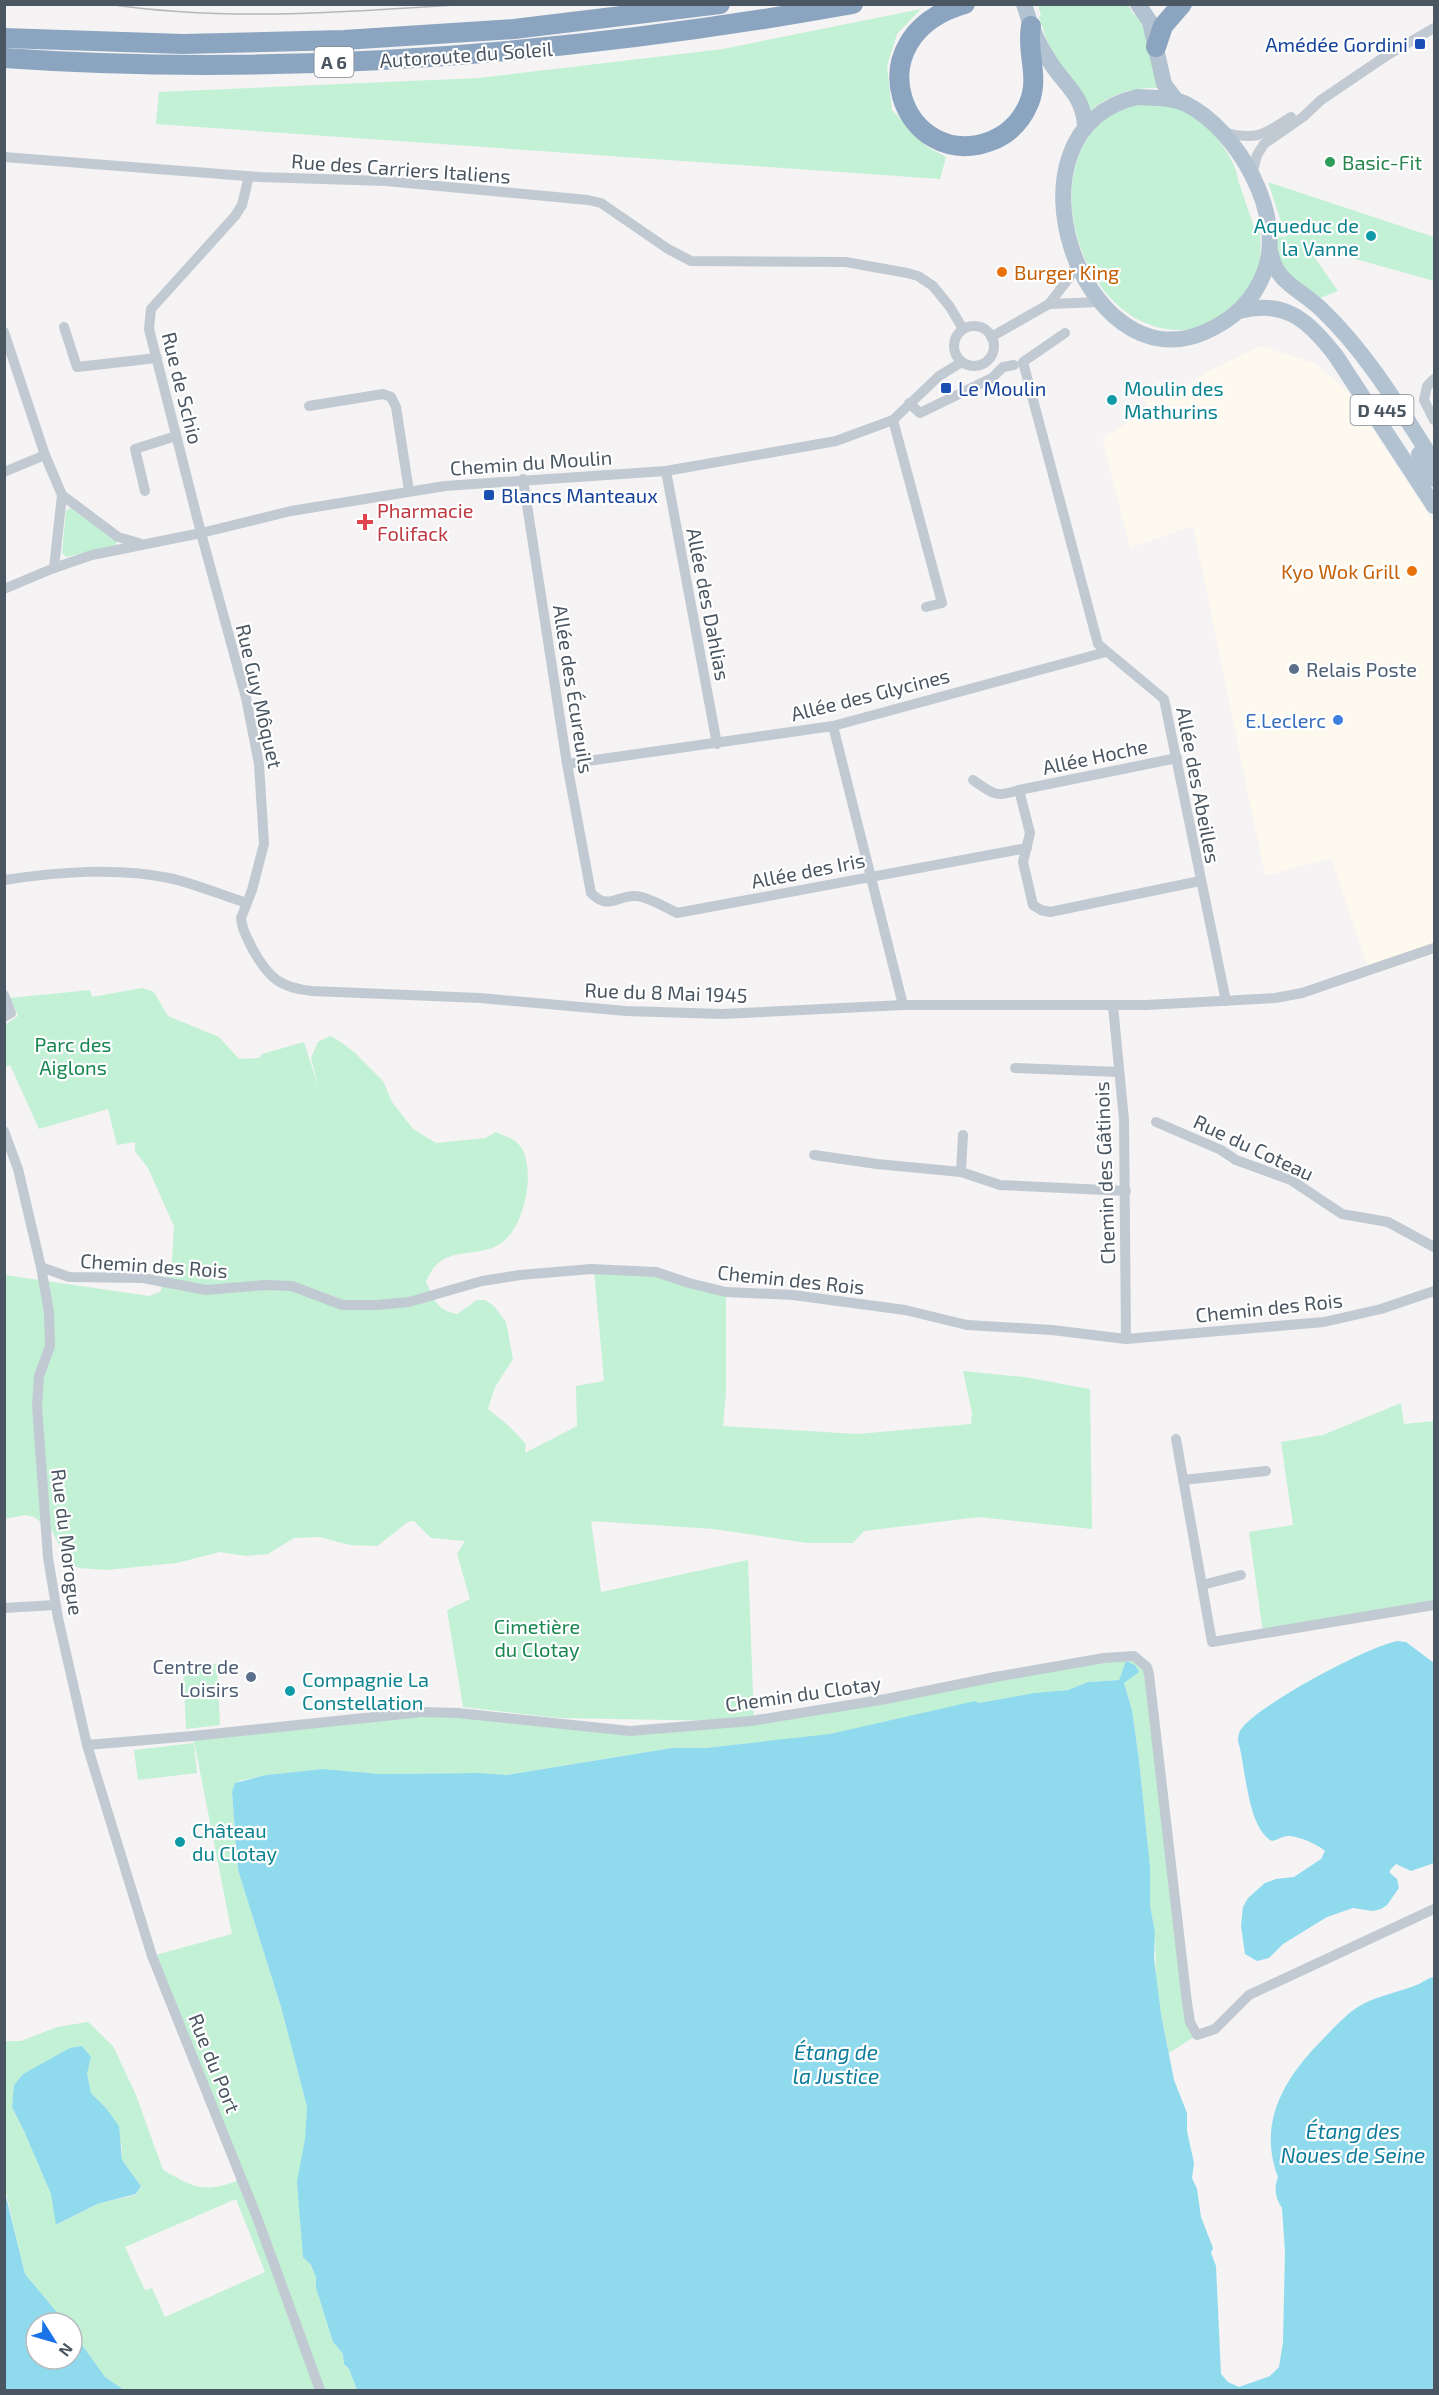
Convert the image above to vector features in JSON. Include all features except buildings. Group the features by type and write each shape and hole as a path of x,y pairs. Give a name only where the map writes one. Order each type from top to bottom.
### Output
{"highway":[{"name":"Autoroute du Soleil","path":"4,38 183,44 344,40 514,29 720,4"},
{"name":"Autoroute du Soleil","path":"4,58 181,65 406,59 650,37 749,23 853,4"},
{"path":"965,4 937,16 920,28 905,48 899,68 900,92 909,112 925,130 942,140 963,145 980,144 1002,135 1019,120 1030,99 1034,82 1034,62 1028,40 1027,14"},
{"path":"1156,47 1163,26 1182,4"}],"main road":[{"path":"1138,4 1150,22 1164,84 1176,100"},
{"path":"1027,14 1052,66 1081,103 1085,127"},
{"path":"1130,99 1176,100 1194,109 1223,132 1233,144 1252,175 1264,206 1269,246 1267,264 1260,283 1251,298 1239,311 1201,334 1172,339 1135,330 1098,302 1077,263 1065,218 1064,190 1070,152 1085,127 1107,108 1130,99"},
{"name":"D 445","path":"1269,246 1274,270 1322,310 1345,333 1368,362 1434,462"},
{"name":"D 445","path":"1239,311 1253,308 1279,309 1300,320 1338,351 1359,376 1434,490"},
{"name":"D 445","path":"1345,333 1434,479"},
{"name":"D 445","path":"1321,337 1336,356 1434,506"}],"street":[{"path":"1252,175 1257,155 1264,144 1386,56 1434,28"},
{"path":"1223,132 1244,137 1259,136 1303,109 1318,103"},
{"name":"Rue des Carriers Italiens","path":"4,157 249,176 386,181 588,200 601,203 668,249 691,261 846,262 918,276 933,286 950,307 963,329"},
{"name":"Rue de Schio","path":"201,533 149,329 151,309 235,216 242,205 249,176"},
{"path":"991,337 1049,304 1069,278 1077,263"},
{"path":"1049,304 1098,302"},
{"path":"64,327 77,367 157,358"},
{"path":"982,327 991,337 993,349 987,361 974,366 962,362 955,351 955,339 963,329 982,327"},
{"path":"4,332 45,454 62,495 54,568"},
{"path":"909,404 920,414 992,378 1003,368 1018,363 1065,333"},
{"path":"926,608 942,603 893,420 939,376 962,362"},
{"name":"Allée des Abeilles","path":"1018,363 1098,644 1164,699 1226,1001"},
{"path":"1434,379 1427,386 1424,400 1434,420"},
{"path":"309,406 383,394 391,397 396,406 409,491"},
{"name":"Chemin du Moulin","path":"4,589 92,555 201,533 291,511 409,491 523,479 666,471 836,441 893,420"},
{"path":"145,491 135,449 176,436"},
{"path":"4,472 45,454"},
{"name":"Allée des Dahlias","path":"666,471 717,744"},
{"name":"Allée des Écureuils","path":"523,479 567,764 591,893 598,900"},
{"path":"62,495 118,537 142,544"},
{"name":"Rue Guy Môquet","path":"201,533 246,698 260,764 264,844 247,903"},
{"name":"Allée des Glycines","path":"567,764 833,726 1106,652"},
{"path":"833,726 903,1005"},
{"name":"Allée Hoche","path":"973,780 994,794 1004,795 1177,758"},
{"name":"Allée Hoche","path":"1019,790 1030,833 1023,862 1033,905 1041,910 1050,912 1200,880"},
{"name":"Allée des Iris","path":"598,900 605,903 637,896 677,913 1027,848"},
{"path":"4,880 78,873 142,874 181,881 247,903"},
{"name":"Rue du 8 Mai 1945","path":"247,903 242,924 259,960 276,981 298,989 480,998 626,1011 722,1014 903,1005 1113,1006 1275,998 1302,993 1434,948"},
{"path":"4,995 11,1013 4,1017"},
{"name":"Chemin des Gâtinois","path":"1113,1006 1124,1120 1126,1339"},
{"path":"1015,1068 1119,1072"},
{"name":"Rue du Coteau","path":"1156,1122 1221,1150 1236,1160 1292,1180 1342,1214 1388,1222 1434,1246"},
{"name":"Rue du Morogue","path":"4,1131 18,1169 49,1311 50,1346 39,1376 38,1450 55,1605 87,1745"},
{"path":"961,1172 963,1135"},
{"path":"814,1155 961,1172 1000,1185 1126,1191"},
{"name":"Chemin des Rois","path":"41,1267 69,1277 144,1278 206,1290 265,1285 292,1286 342,1305 409,1302 482,1281 520,1275 591,1269 656,1272 726,1292 793,1295 905,1310 967,1325 1052,1330 1126,1339 1324,1322 1381,1309 1434,1291"},
{"path":"1176,1439 1212,1641 1434,1605"},
{"path":"1183,1480 1266,1471"},
{"path":"1202,1585 1241,1575"},
{"path":"4,1608 55,1605"},
{"name":"Chemin du Clotay","path":"87,1745 422,1712 458,1713 630,1731 751,1721 886,1699 1104,1658 1134,1656 1147,1666 1149,1674 1188,2013 1197,2035 1215,2029 1249,1995 1434,1909"},
{"name":"Rue du Port","path":"87,1745 152,1956 258,2220 320,2391"}],"shaded area":[{"path":"1261,346 1316,364 1347,391 1434,523 1434,954 1371,975 1331,858 1265,876 1193,526 1130,548 1102,438 1150,409 1141,393 1160,381 1170,396 1203,374"}],"green space":[{"path":"1038,5 1128,5 1134,15 1137,14 1145,32 1159,88 1122,93 1105,100 1090,111 1081,90 1049,44 1039,17 1041,15"},
{"path":"921,9 897,34 887,66 892,110 926,146 946,157 940,179 156,124 159,92 479,78 723,49"},
{"path":"1156,103 1189,112 1204,124 1220,142 1236,171 1255,230 1260,233 1260,259 1255,278 1250,286 1226,312 1198,328 1167,329 1134,317 1107,295 1087,264 1075,228 1072,192 1078,157 1096,128 1125,107"},
{"path":"1268,182 1434,237 1434,281 1306,245 1338,291 1320,298 1279,265 1277,236 1286,237"},
{"path":"71,508 117,540 116,545 66,557 62,553 66,511"},
{"path":"142,988 154,992 168,1016 219,1037 239,1059 259,1058 262,1054 304,1042 319,1089 311,1058 318,1042 330,1036 355,1053 383,1081 392,1102 413,1129 436,1143 485,1138 496,1132 517,1143 526,1159 528,1183 523,1209 512,1232 495,1247 451,1256 442,1261 433,1269 426,1282 434,1299 445,1310 457,1314 477,1300 485,1300 494,1306 506,1322 513,1359 495,1387 488,1409 526,1444 525,1453 577,1426 576,1386 604,1381 594,1270 656,1272 726,1292 726,1393 723,1426 857,1434 971,1424 972,1413 963,1371 1024,1377 1090,1389 1092,1529 979,1517 864,1531 853,1543 808,1543 714,1529 591,1521 601,1592 748,1560 754,1720 1125,1655 1147,1667 1187,2003 1197,2035 1169,2053 1156,1978 1155,1932 1150,1905 1150,1866 1132,1710 1124,1683 1126,1661 1119,1680 1088,1682 1068,1690 974,1702 830,1735 705,1748 672,1748 507,1775 381,1774 323,1769 266,1775 239,1781 232,1792 238,1870 281,2007 307,2107 303,2256 311,2265 316,2277 316,2288 333,2342 343,2354 346,2367 349,2369 357,2390 124,2390 105,2377 84,2348 84,2311 56,2311 25,2274 5,2188 5,2041 21,2041 57,2027 88,2022 113,2046 136,2095 163,2170 200,2187 217,2187 240,2180 152,1956 232,1934 193,1736 422,1712 630,1731 728,1721 559,1718 463,1707 447,1610 470,1599 457,1554 465,1541 431,1538 414,1521 408,1522 377,1546 350,1545 319,1537 294,1538 268,1554 246,1556 220,1552 177,1563 106,1570 79,1568 68,1563 52,1531 34,1517 25,1515 5,1519 5,1275 149,1296 160,1292 172,1260 174,1226 148,1168 135,1151 135,1142 117,1145 108,1109 39,1129 10,1065 5,1067 5,1025 18,1016 10,998 90,990 92,997","holes":["91,2057 87,2074 91,2093 106,2108 122,2147 122,2160 141,2186 136,2195 97,2204 57,2225 51,2194 12,2107 14,2085 23,2074 43,2064","236,2199 265,2272 165,2317 152,2288 145,2290 125,2247"]},
{"path":"1401,1403 1404,1424 1434,1421 1434,1605 1263,1633 1249,1532 1293,1525 1281,1442 1323,1435"},
{"path":"217,1664 220,1725 186,1729 183,1666"},
{"path":"194,1743 197,1773 138,1780 134,1750"}],"water":[{"path":"1397,1641 1406,1642 1433,1662 1434,1863 1411,1871 1396,1864 1390,1873 1397,1879 1399,1888 1387,1905 1373,1911 1353,1908 1327,1917 1283,1944 1269,1958 1257,1961 1245,1954 1241,1926 1243,1907 1248,1898 1265,1883 1294,1877 1321,1859 1325,1851 1296,1837 1287,1836 1272,1841 1264,1834 1252,1811 1238,1741 1239,1732 1253,1717 1291,1691 1362,1654"},
{"name":"Étang de la Justice","path":"1126,1661 1135,1665 1139,1672 1124,1683 1132,1710 1139,1760 1150,1866 1150,1905 1155,1932 1154,1958 1161,2014 1174,2080 1187,2113 1187,2131 1194,2163 1192,2178 1197,2189 1201,2217 1213,2248 1211,2253 1216,2266 1221,2374 1228,2382 1239,2387 1270,2376 1279,2367 1283,2342 1285,2252 1282,2208 1276,2193 1278,2177 1272,2157 1271,2138 1278,2101 1297,2068 1353,2010 1371,2000 1434,1977 1434,2390 357,2390 349,2369 344,2364 343,2354 333,2342 316,2288 316,2277 311,2265 303,2257 297,2182 305,2139 307,2107 281,2007 238,1870 232,1792 235,1783 266,1775 323,1769 381,1774 507,1775 672,1748 705,1748 830,1734 975,1701 979,1703 1034,1693 1068,1690 1088,1682 1119,1680"},
{"path":"82,2046 91,2057 87,2074 91,2093 119,2126 122,2160 141,2186 136,2194 97,2204 56,2225 51,2194 12,2107 14,2085 23,2074 70,2048"},
{"path":"4,2188 25,2274 56,2311 24,2311 24,2371 84,2371 84,2348 105,2377 124,2390 5,2390"}],"tram line":[{"path":"107,4 197,13 242,14 287,14 468,4"}],"place":[{"name":"Amédée Gordini","path":"1420,44"},
{"name":"Basic-Fit","path":"1330,162"},
{"name":"Aqueduc de la Vanne","path":"1371,236"},
{"name":"Burger King","path":"1002,272"},
{"name":"Le Moulin","path":"946,388"},
{"name":"Moulin des Mathurins","path":"1112,400"},
{"name":"Blancs Manteaux","path":"489,495"},
{"name":"Pharmacie Folifack","path":"365,522"},
{"name":"Kyo Wok Grill","path":"1412,571"},
{"name":"Relais Poste","path":"1294,669"},
{"name":"E.Leclerc","path":"1338,720"},
{"name":"Centre de Loisirs","path":"251,1677"},
{"name":"Compagnie La Constellation","path":"290,1691"},
{"name":"Château du Clotay","path":"180,1842"}],"park label":[{"name":"Parc des Aiglons","path":"73,1056"},
{"name":"Cimetière du Clotay","path":"537,1638"}],"water label":[{"name":"Étang des Noues de Seine","path":"1353,2142"}]}
